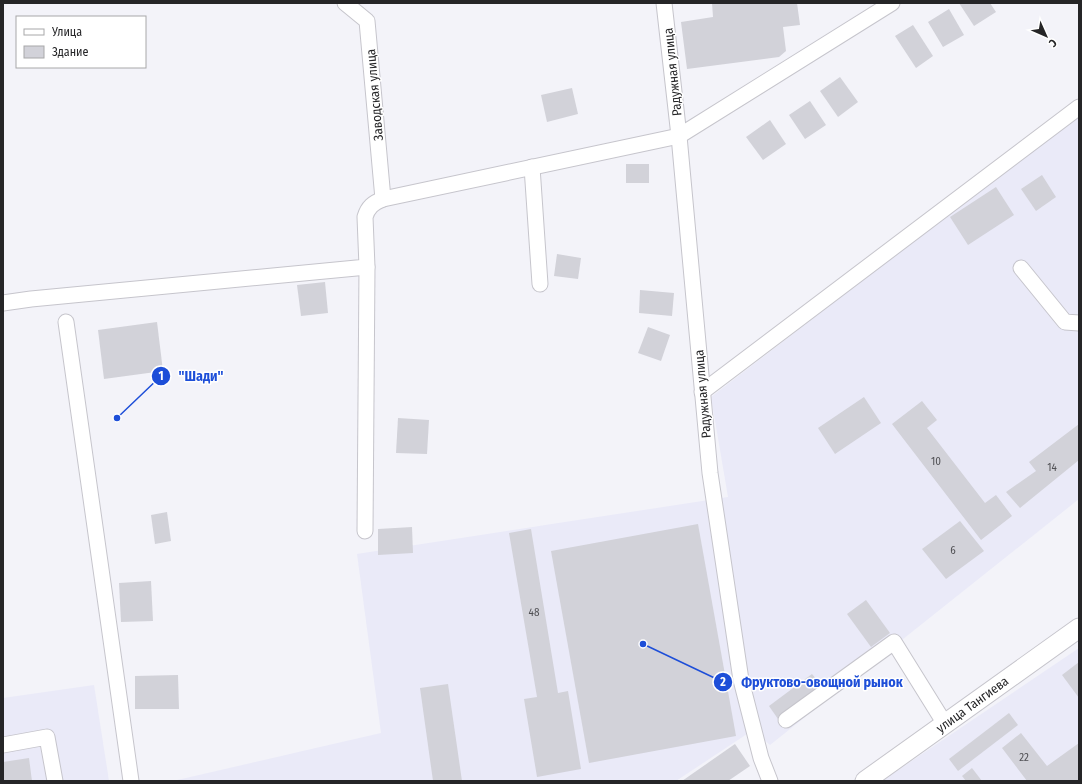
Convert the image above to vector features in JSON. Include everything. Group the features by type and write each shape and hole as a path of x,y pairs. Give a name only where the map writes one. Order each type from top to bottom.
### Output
{"main road":[{"name":"улица Тангиева","path":"865,781 1079,628"}],"street":[{"name":"Заводская улица","path":"345,3 367,21 383,198"},
{"name":"Радужная улица","path":"664,3 679,136 710,474 741,680 761,758 770,781"},
{"path":"365,531 367,267 365,217 367,210 374,202 383,198 679,136 892,3"},
{"path":"702,392 1079,107"},
{"path":"532,167 540,284"},
{"path":"3,303 367,267"},
{"path":"1021,268 1065,322 1079,323"},
{"path":"66,322 131,781"},
{"path":"786,720 894,642 945,724"},
{"path":"3,745 47,737 55,781"}],"shaded area":[{"path":"1079,114 1079,499 770,745 753,730 676,781 173,781 381,733 357,554 728,497 711,397"},
{"path":"1079,648 1079,781 882,781"},
{"path":"94,685 109,781 3,781 3,698"}],"building":[{"path":"712,3 797,3 800,25 783,27 786,51 779,57 687,69 681,22 713,17"},
{"path":"959,3 990,3 996,12 974,26"},
{"path":"949,9 964,35 943,47 928,22"},
{"path":"913,25 933,56 916,68 895,36"},
{"path":"840,77 858,102 838,117 820,91"},
{"path":"572,88 578,114 547,122 541,95"},
{"path":"810,101 826,125 805,139 789,115"},
{"path":"770,120 786,144 763,160 746,137"},
{"path":"626,164 649,164 649,183 626,183"},
{"path":"1042,175 1056,197 1036,211 1021,189"},
{"path":"996,187 1014,215 968,245 950,217"},
{"path":"557,254 581,258 578,279 554,276"},
{"path":"325,282 328,313 301,316 297,285"},
{"path":"640,290 674,293 672,316 639,313"},
{"path":"157,322 163,371 104,379 98,330"},
{"path":"648,327 670,335 661,361 638,353"},
{"path":"864,397 881,423 835,454 818,428"},
{"path":"922,401 937,420 927,428 985,503 996,495 1012,516 981,540 892,424"},
{"path":"398,418 429,420 427,454 396,453"},
{"path":"1079,424 1079,460 1020,508 1006,492 1036,471 1029,462"},
{"path":"167,512 171,541 155,544 151,515"},
{"path":"960,521 984,551 946,579 922,549"},
{"path":"698,524 736,736 589,763 551,551"},
{"path":"412,527 413,553 378,555 378,529"},
{"path":"531,529 558,693 568,691 581,769 537,777 524,699 537,697 509,533"},
{"path":"151,581 153,621 121,622 119,583"},
{"path":"866,600 890,633 871,647 847,614"},
{"path":"1079,662 1079,698 1062,675"},
{"path":"812,674 822,686 778,719 769,706"},
{"path":"178,675 179,709 135,709 135,676"},
{"path":"448,684 462,781 433,781 420,688"},
{"path":"1009,713 1018,725 958,771 949,759"},
{"path":"1021,733 1047,766 1079,743 1079,781 1027,781 1002,748"},
{"path":"735,744 750,766 728,781 682,781"},
{"path":"29,758 32,781 3,781 3,762"},
{"path":"972,768 982,781 966,781 962,776"}],"place":[{"name":"\"Шади\"","path":"117,418"},
{"name":"Фруктово-овощной рынок","path":"643,644"}]}
